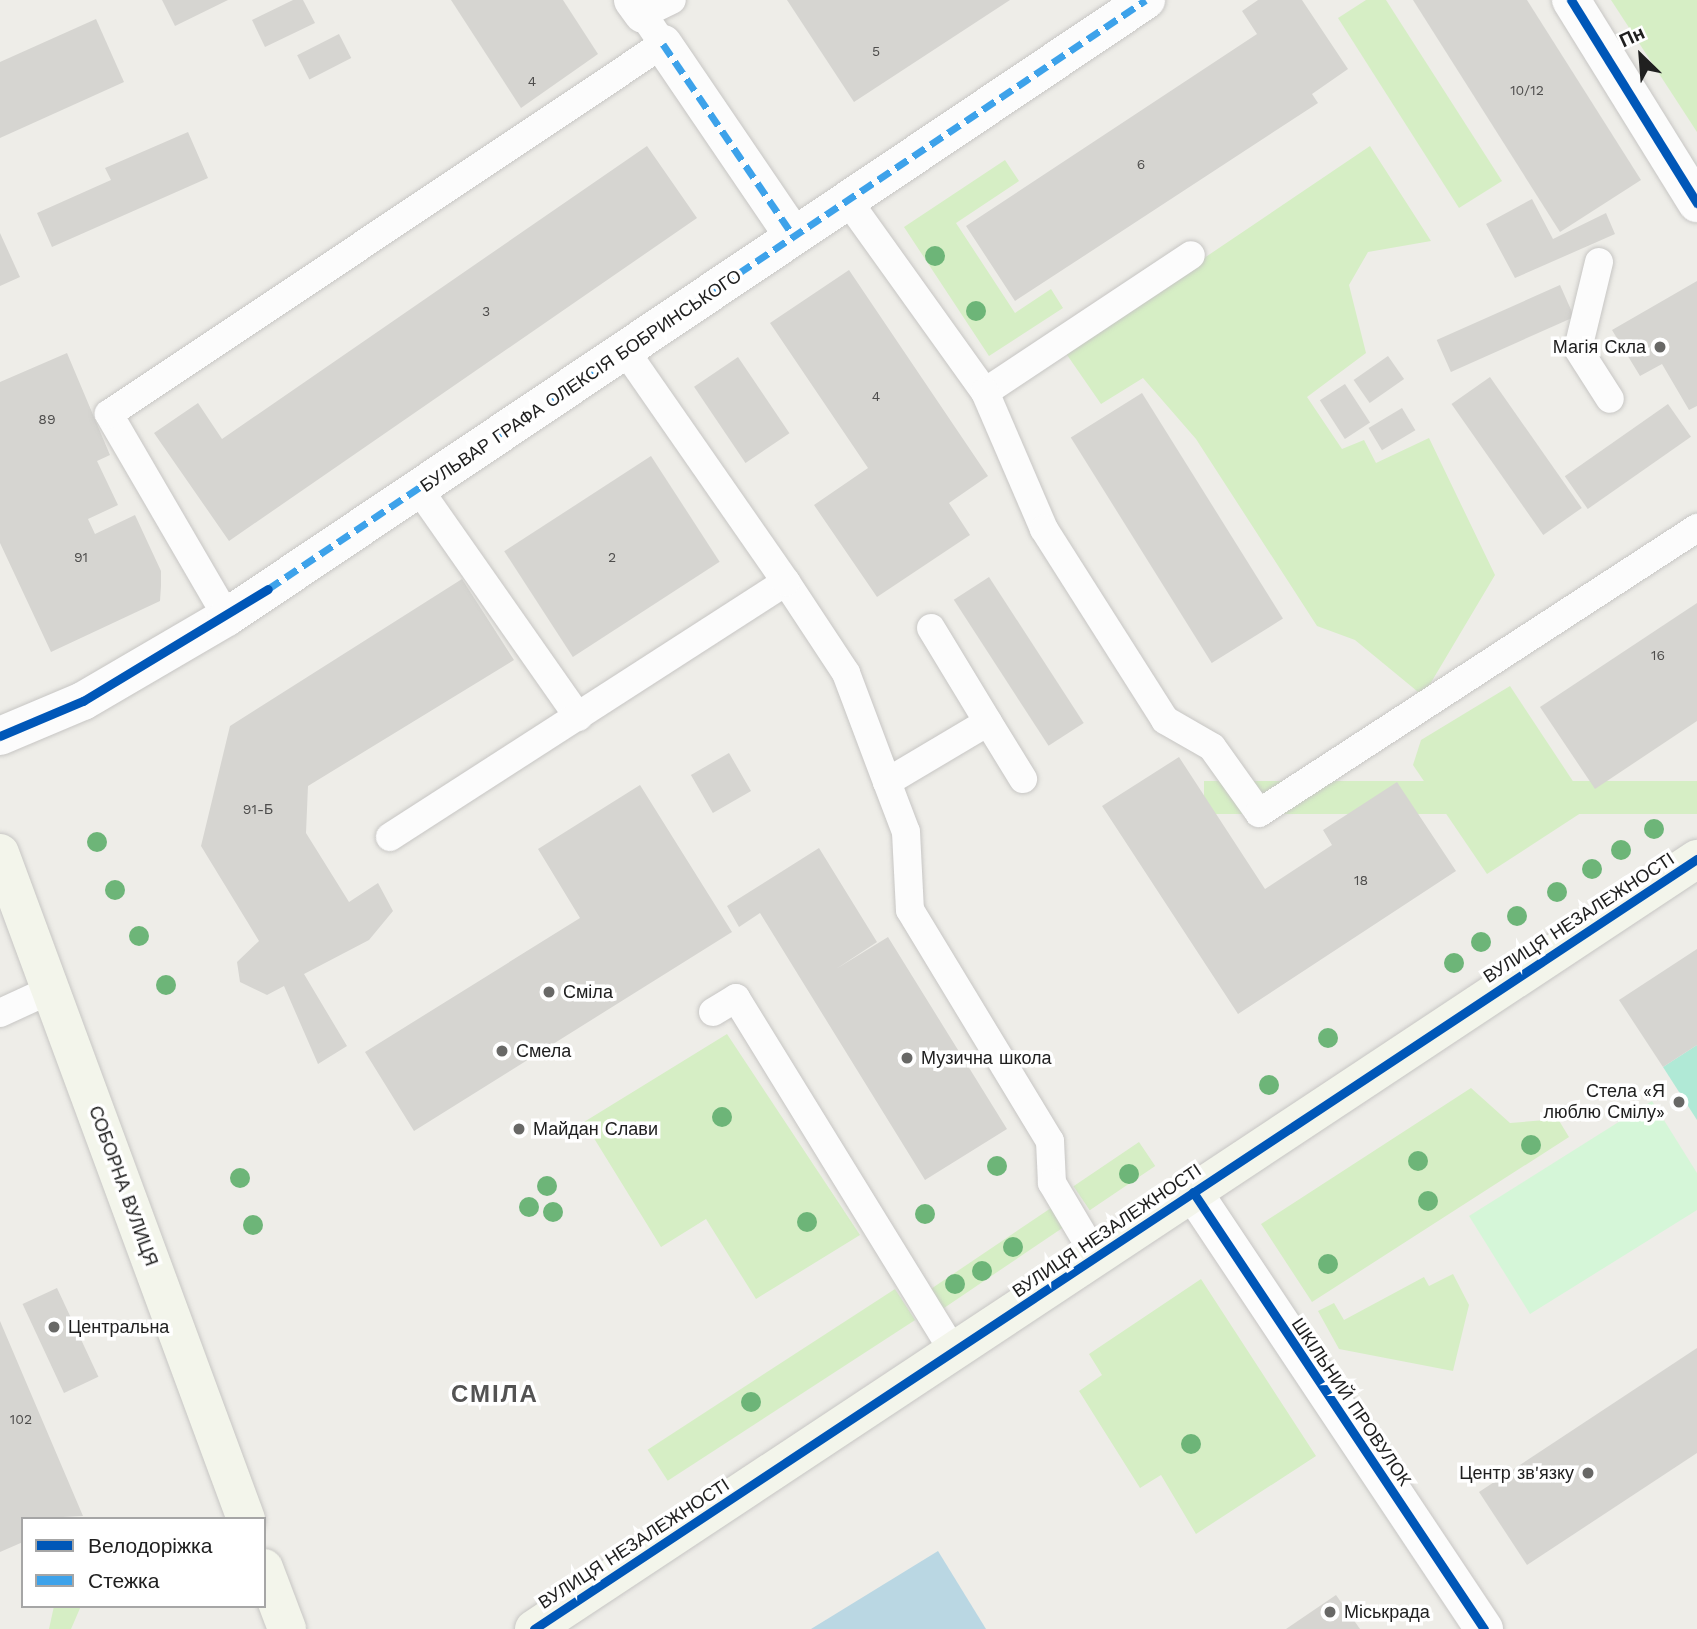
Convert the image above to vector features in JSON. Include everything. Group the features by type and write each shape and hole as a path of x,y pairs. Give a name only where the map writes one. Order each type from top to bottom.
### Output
{"street":[{"name":"БУЛЬВАР ГРАФА ОЛЕКСІЯ БОБРИНСЬКОГО","path":"0,736 83,701 227,617 626,352 846,198 1146,0"},
{"path":"1571,0 1697,203"},
{"path":"653,14 793,235"},
{"name":"СОБОРНА ВУЛИЦЯ","path":"0,853 245,1517"},
{"name":"ВУЛИЦЯ НЕЗАЛЕЖНОСТІ","path":"534,1629 1697,859"},
{"name":"ШКІЛЬНИЙ ПРОВУЛОК","path":"1193,1192 1484,1629"},
{"path":"266,1573 287,1629"}],"lane":[{"path":"227,617 108,414 653,14"},
{"path":"846,198 985,392 1044,529 1165,720 1212,747 1259,813 1697,528"},
{"path":"985,392 1191,255"},
{"path":"1599,262 1578,349 1610,399"},
{"path":"626,352 846,673 906,832 910,910 1049,1141 1052,1183 1096,1257"},
{"path":"419,491 578,716"},
{"path":"390,837 786,582"},
{"path":"931,628 1023,779"},
{"path":"887,782 988,722"},
{"path":"0,1013 50,990"},
{"path":"713,1012 736,998 954,1353"}],"green space":[{"path":"1366,0 1386,0 1502,181 1459,208 1338,18"},
{"path":"1611,0 1697,0 1697,132"},
{"path":"1370,146 1431,241 1368,252 1349,285 1366,353 1307,397 1342,449 1364,440 1376,463 1429,438 1495,575 1423,696 1355,640 1317,626 1196,439 1143,378 1101,404 1065,352"},
{"path":"1005,160 1019,181 956,223 1015,313 1051,289 1063,308 989,356 904,227"},
{"path":"1510,686 1590,807 1487,874 1413,765 1421,740"},
{"path":"1204,781 1697,781 1697,814 1204,814"},
{"path":"727,1034 860,1235 756,1299 706,1219 661,1247 584,1122"},
{"path":"1697,1045 1697,1120 1663,1067"},
{"path":"1471,1088 1510,1123 1558,1119 1569,1137 1312,1302 1261,1224"},
{"path":"1652,1101 1697,1173 1697,1210 1530,1314 1469,1216"},
{"path":"1139,1142 1155,1166 1090,1210 1074,1186"},
{"path":"1051,1208 1064,1227 944,1308 931,1289"},
{"path":"1453,1274 1469,1305 1453,1371 1339,1349 1318,1311 1334,1303 1344,1320 1424,1277 1429,1286"},
{"path":"1201,1279 1316,1456 1196,1534 1161,1475 1140,1488 1079,1391 1102,1375 1089,1354"},
{"path":"895,1289 915,1320 668,1481 648,1450"},
{"path":"54,1608 80,1608 71,1629 49,1629"}],"water":[{"path":"938,1551 986,1629 811,1629"}],"building":[{"path":"162,0 228,0 175,26"},
{"path":"293,0 303,0 315,23 265,47 252,20"},
{"path":"451,0 563,0 598,54 521,108"},
{"path":"787,0 1010,0 854,102"},
{"path":"1258,0 1302,0 1348,69 1312,94 1318,103 1015,301 966,226 1257,34 1242,11"},
{"path":"1413,0 1527,0 1641,180 1560,232"},
{"path":"96,19 124,82 0,138 0,62"},
{"path":"339,34 351,58 309,79 297,55"},
{"path":"188,132 208,178 52,247 37,213 111,180 105,168"},
{"path":"647,146 697,218 229,541 154,433 198,403 222,439"},
{"path":"1532,199 1553,239 1606,213 1615,234 1515,278 1486,224"},
{"path":"0,233 20,277 0,286"},
{"path":"849,270 988,476 949,503 970,535 877,597 814,505 868,468 770,323"},
{"name":"Магія Скла","path":"1697,281 1697,406 1689,410 1662,364 1640,376 1612,330"},
{"path":"1560,285 1574,317 1451,372 1437,340"},
{"path":"67,353 110,455 97,461 118,505 88,519 95,534 135,515 161,571 161,586 160,601 51,652 0,543 0,382"},
{"path":"1388,356 1404,379 1370,403 1354,380"},
{"path":"738,357 789,433 746,463 694,387"},
{"path":"1490,377 1582,508 1543,535 1451,404"},
{"path":"1345,384 1370,423 1345,439 1320,400"},
{"path":"1142,393 1283,619 1212,663 1071,438"},
{"path":"1668,404 1691,437 1588,509 1565,476"},
{"path":"1402,408 1415,430 1382,450 1369,428"},
{"path":"651,456 720,562 573,657 504,551"},
{"path":"989,577 1084,723 1049,746 954,600"},
{"path":"462,579 514,660 308,786 306,833 349,902 378,883 393,911 369,940 304,974 347,1046 318,1064 284,986 267,995 240,982 237,962 259,941 201,846 230,726"},
{"path":"1697,603 1697,721 1595,789 1540,707"},
{"path":"729,753 751,791 713,813 691,775"},
{"path":"1179,757 1265,889 1332,845 1323,830 1397,782 1456,871 1238,1014 1102,806"},
{"name":"Сміла","path":"640,785 732,932 414,1131 365,1052 580,918 538,849"},
{"name":"Музична школа","path":"819,848 877,942 836,969 888,937 1007,1129 925,1180 760,913 739,927 727,906"},
{"path":"1697,949 1697,1045 1663,1067 1619,1000"},
{"name":"Центральна","path":"57,1288 98,1377 64,1393 23,1304"},
{"path":"0,1321 83,1516 21,1517 21,1543 0,1552"},
{"name":"Центр зв'язку","path":"1697,1348 1697,1453 1527,1565 1479,1492"},
{"name":"Міськрада","path":"1336,1595 1360,1629 1286,1629"}],"marked path":[{"path":"268,589 1146,0"},
{"path":"663,44 793,235"}],"cycle path":[{"path":"1571,0 1697,203"},
{"path":"0,736 83,701 268,589"},
{"path":"534,1629 1697,859"},
{"path":"1193,1192 1484,1629"}],"place":[{"name":"Магія Скла","path":"1660,347"},
{"name":"Сміла","path":"549,992"},
{"name":"Смела","path":"502,1051"},
{"name":"Музична школа","path":"907,1058"},
{"name":"Стела «Я люблю Смілу»","path":"1679,1102"},
{"name":"Майдан Слави","path":"519,1129"},
{"name":"Центральна","path":"54,1327"},
{"name":"Центр зв'язку","path":"1588,1473"},
{"name":"Міськрада","path":"1330,1612"}],"district":[{"name":"СМІЛА","path":"495,1395"}]}
